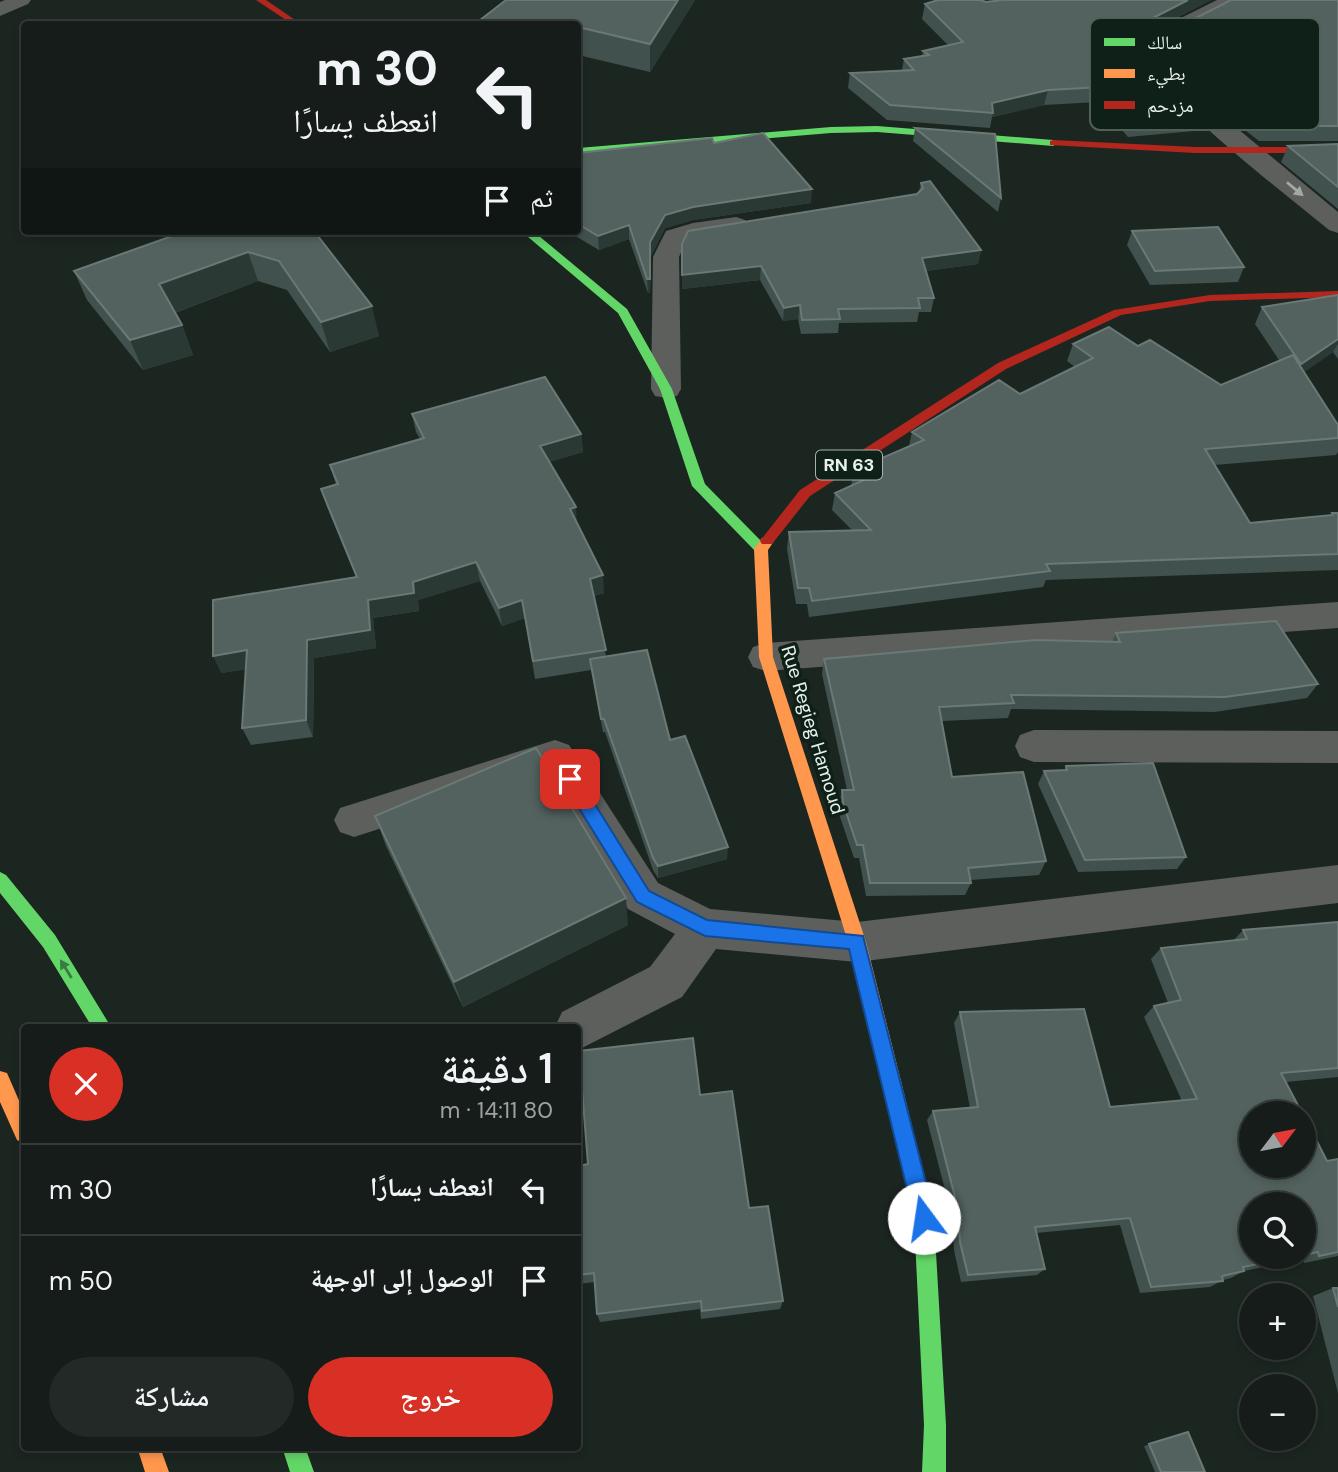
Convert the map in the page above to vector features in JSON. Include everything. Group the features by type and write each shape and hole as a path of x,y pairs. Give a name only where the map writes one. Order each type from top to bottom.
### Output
{"main road":[{"path":"260,0 292,21"},
{"path":"581,151 831,130 877,129 1132,149 1252,153 1338,150"},
{"path":"531,235 623,311 666,389 699,486 761,549"},
{"name":"RN 63","path":"761,549 805,493 1002,366 1118,312 1210,298 1338,294"},
{"name":"Rue Regieg Hamoud","path":"761,549 766,657 857,942 924,1218 935,1425 934,1472"},
{"path":"0,880 48,941 101,1024"},
{"path":"0,1080 21,1126"},
{"path":"149,1451 156,1472"},
{"path":"294,1451 302,1472"}],"street":[{"path":"0,10 21,0"},
{"path":"1198,18 1233,0"},
{"path":"1227,130 1338,225"},
{"path":"666,389 666,257 675,237 693,231 759,221"},
{"path":"766,657 1338,615"},
{"path":"1034,746 1338,747"},
{"path":"354,820 555,755 643,896 705,928 857,942 1338,884"},
{"path":"581,1026 666,982 705,928"}],"building":[{"path":"506,0 678,0 650,44 581,28 581,21 479,21"},
{"path":"938,0 1188,0 1153,18 1090,18 1090,88 1048,90 992,103 993,113 890,105 850,73 914,70 904,59 929,55 923,51 963,42 925,4"},
{"path":"1231,0 1338,0 1338,126 1320,126 1320,18 1196,18"},
{"path":"915,128 995,134 1001,198"},
{"path":"763,133 812,189 693,207 665,215 650,242 650,279 647,279 629,225 598,236 581,226 581,153 712,138 714,143"},
{"path":"1338,144 1338,187 1288,146"},
{"path":"930,181 981,250 922,258 934,298 918,298 920,308 838,309 840,319 802,320 800,305 784,308 761,266 682,275 682,244 688,231 917,194 923,188 921,183"},
{"path":"1218,227 1244,267 1155,271 1132,231"},
{"path":"175,235 317,235 372,306 321,322 279,261 248,252 159,284 182,325 130,340 74,271"},
{"path":"1338,295 1338,339 1301,364 1262,307"},
{"path":"1109,327 1138,346 1150,340 1221,385 1293,355 1338,425 1338,438 1205,449 1250,523 1338,513 1338,554 1046,564 1050,571 812,601 809,588 798,588 789,532 871,530 835,493 864,480 854,470 924,440 912,432 999,380 1020,394 1093,358 1073,344"},
{"path":"545,377 581,434 540,446 576,507 570,509 603,575 590,579 606,650 533,661 522,600 499,608 476,562 413,582 414,593 368,600 370,630 307,640 306,720 242,728 247,650 213,656 213,600 357,577 321,489 338,484 330,465 424,438 412,414"},
{"path":"1276,621 1318,684 1225,697 1011,695 1014,703 939,707 952,777 1023,772 1046,861 968,868 971,883 870,883 863,845 857,845 843,803 842,790 854,790 824,659 1036,640 1120,642 1116,633"},
{"path":"647,650 670,740 685,736 728,847 658,866 604,719 601,719 590,659"},
{"path":"536,748 626,898 454,982 375,816"},
{"path":"1153,763 1186,857 1085,860 1044,771 1067,770 1066,766"},
{"path":"1338,922 1338,1068 1281,1073 1296,1101 1239,1101 1239,1178 1316,1178 1316,1139 1327,1161 1338,1159 1338,1252 1319,1256 1316,1252 1316,1192 1239,1192 1239,1269 1244,1271 1222,1276 1223,1281 1151,1287 1130,1218 1035,1227 1045,1269 968,1275 960,1242 958,1209 933,1111 978,1107 960,1012 1084,1009 1110,1107 1197,1099 1154,1006 1181,1000 1161,948 1247,939 1243,930"},
{"path":"693,1038 700,1095 732,1091 749,1208 768,1206 783,1301 702,1311 701,1301 597,1314 594,1273 581,1275 581,1165 588,1164 581,1051"},
{"path":"1333,1288 1338,1288 1338,1307"},
{"path":"1188,1432 1205,1472 1161,1472 1149,1444"}],"traffic: fast":[{"path":"581,151 831,130 877,129 1053,143"},
{"path":"531,235 623,311 666,389 699,486 761,549"},
{"path":"0,880 49,941 100,1024"},
{"path":"892,1085 924,1218 935,1425 934,1472"},
{"path":"294,1451 302,1472"}],"traffic: slow":[{"path":"767,541 761,549 766,657 857,942 892,1085"},
{"path":"0,1080 21,1126"},
{"path":"149,1451 157,1472"}],"traffic: jam":[{"path":"260,0 292,21"},
{"path":"1053,143 1195,150 1338,150"},
{"path":"767,541 805,493 1002,366 1118,312 1210,298 1338,294"}],"route":[{"path":"570,779 643,896 705,928 857,942 924,1218"}]}
